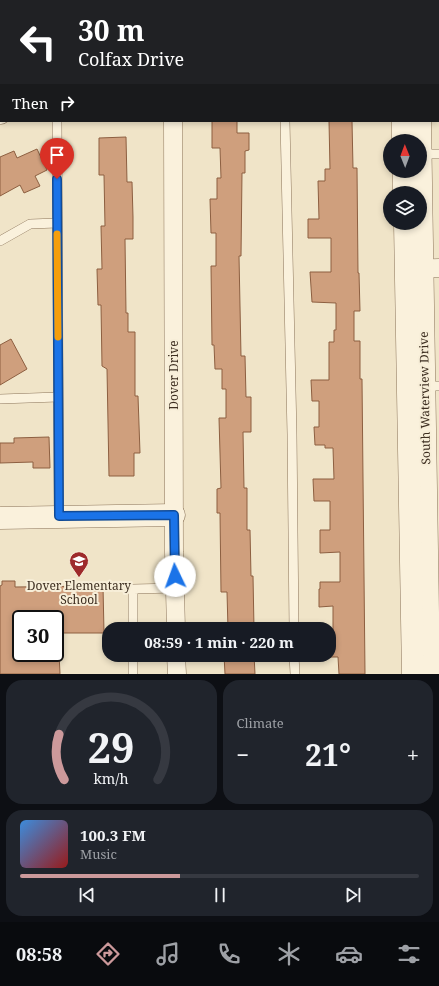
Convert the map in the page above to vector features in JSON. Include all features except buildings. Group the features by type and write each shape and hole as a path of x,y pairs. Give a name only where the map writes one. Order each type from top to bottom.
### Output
{"street":[{"name":"Dover Drive","path":"173,122 174,515 176,622"},
{"path":"403,122 403,134"},
{"name":"South Waterview Drive","path":"420,122 420,134"},
{"name":"South Waterview Drive","path":"420,178 425,502 434,619 430,674"},
{"name":"South Waterview Drive","path":"408,230 422,269 432,386 413,674"},
{"path":"0,518 174,515"},
{"path":"176,662 177,674"}],"lane":[{"path":"57,122 59,516"},
{"path":"285,122 292,434 294,622"},
{"path":"427,154 439,154"},
{"path":"0,240 30,224 57,223"},
{"path":"0,399 58,397"},
{"path":"133,622 134,589 176,588"},
{"path":"133,662 133,674"},
{"path":"294,662 295,674"}],"slow traffic":[{"path":"57,234 58,337"}],"place":[{"name":"Dover Elementary School","path":"79,578"}],"route":[{"path":"57,179 59,516 174,515 175,576"}]}
